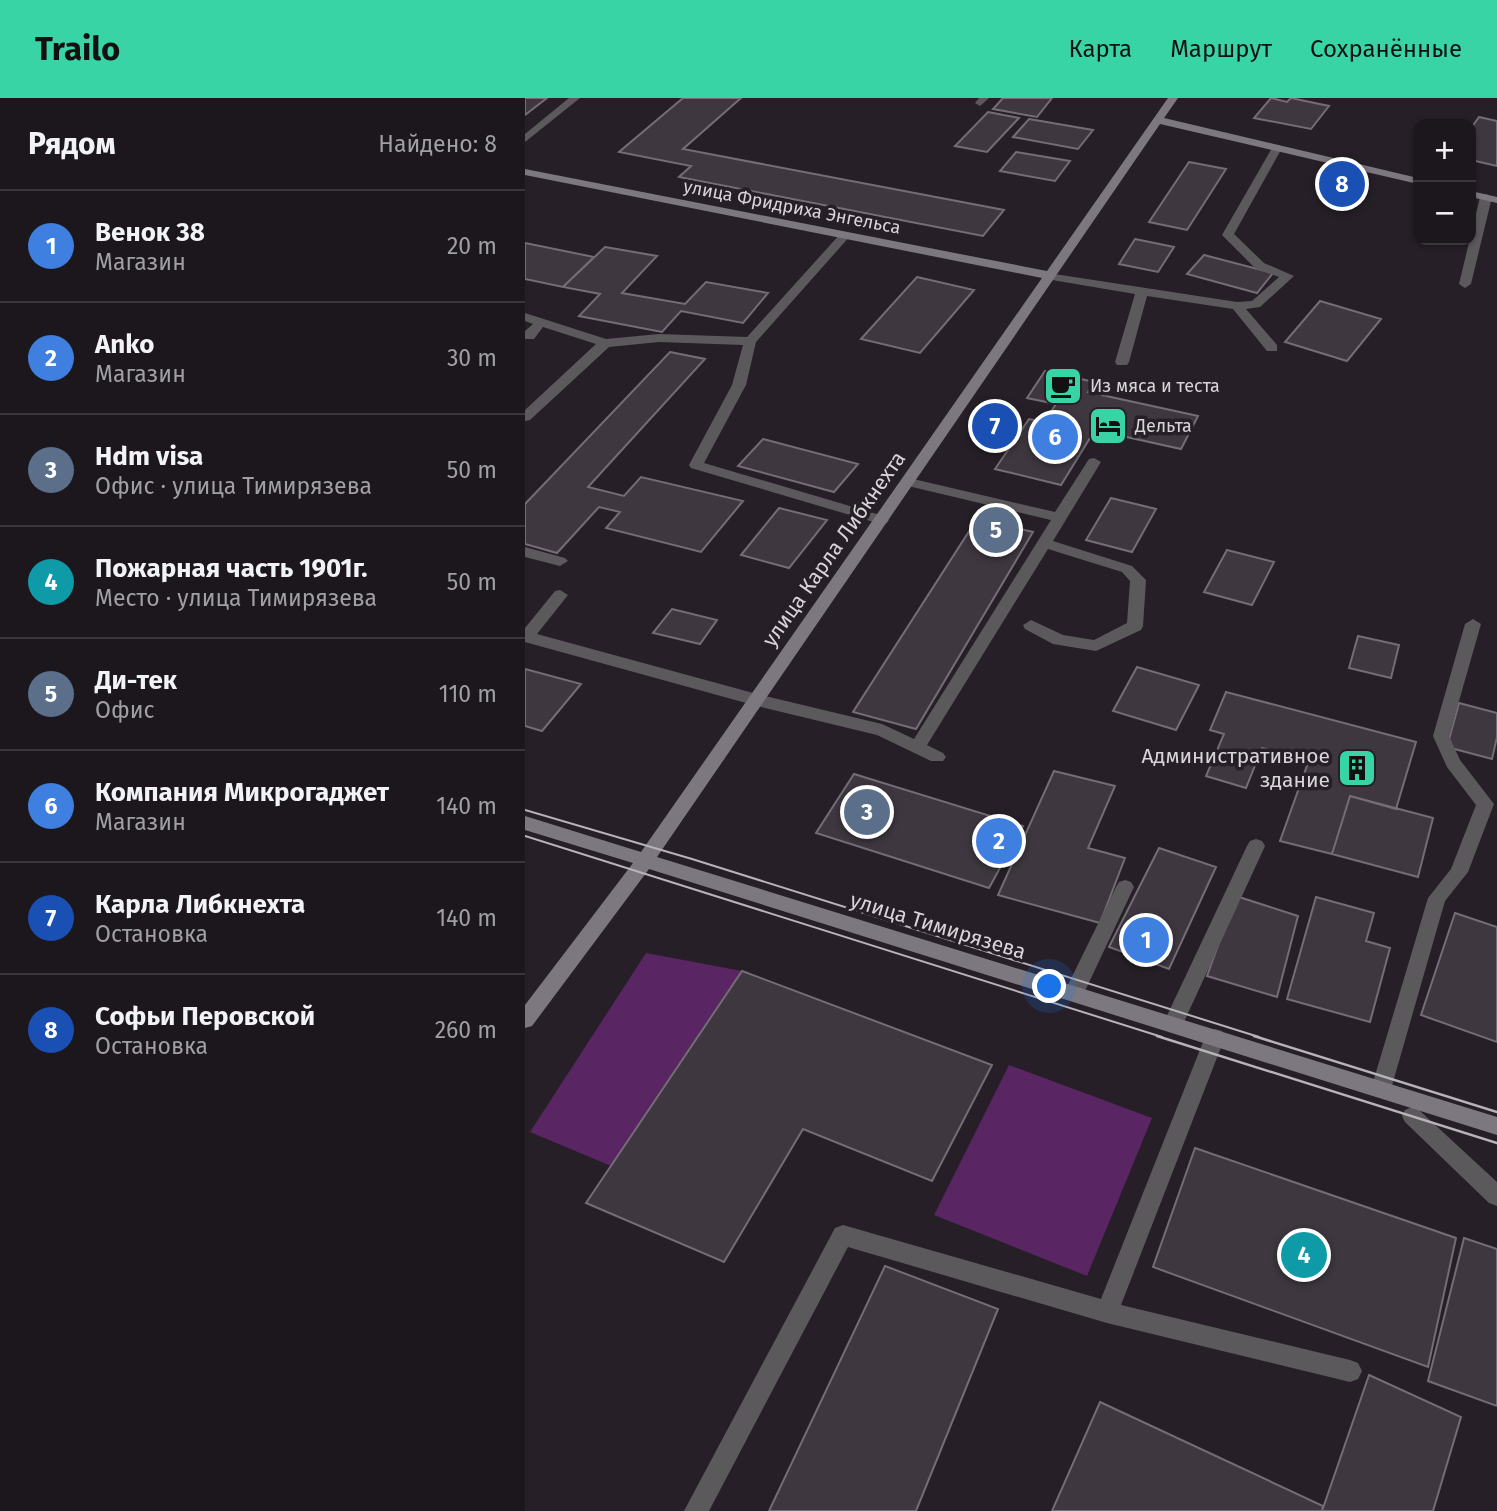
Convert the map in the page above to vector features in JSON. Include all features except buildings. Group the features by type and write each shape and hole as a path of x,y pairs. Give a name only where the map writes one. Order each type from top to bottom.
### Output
{"street":[{"name":"улица Карла Либкнехта","path":"525,1020 646,859 1173,98"},
{"path":"1157,120 1413,180"},
{"name":"улица Фридриха Энгельса","path":"525,172 1052,276"},
{"name":"улица Тимирязева","path":"525,823 1497,1126"}],"lane":[{"path":"525,139 575,98"},
{"path":"1052,276 1237,306 1256,304 1288,276 1260,266 1228,235 1277,148"},
{"path":"1465,284 1492,199"},
{"path":"845,235 750,341 739,384 696,465 882,520"},
{"path":"1122,362 1142,292"},
{"path":"1237,306 1272,348"},
{"path":"525,317 604,343 659,338 750,341"},
{"path":"525,335 529,336 541,322"},
{"path":"525,417 604,343"},
{"path":"917,748 1094,463"},
{"path":"909,482 1059,518"},
{"path":"1031,625 1059,640 1096,646 1135,626 1138,580 1127,569 1044,543"},
{"path":"525,552 560,561"},
{"path":"560,595 525,636 757,700 882,730 937,757"},
{"path":"1381,1089 1437,898 1459,872 1485,804 1453,763 1441,736 1473,624"},
{"path":"1173,1024 1256,846"},
{"path":"1074,993 1125,887"},
{"path":"1107,1312 1215,1037"},
{"path":"1412,1116 1497,1196"},
{"path":"696,1511 843,1235 1107,1312 1350,1371"}],"shaded area":[{"path":"646,953 742,971 611,1166 530,1132"},
{"path":"1009,1065 1152,1118 1087,1276 934,1215"}],"tram line":[{"path":"525,810 692,859 1259,1037"},
{"path":"525,836 1162,1037"},
{"path":"1157,1036 1497,1143"},
{"path":"1254,1036 1497,1112"}],"place":[{"name":"Софьи Перовской","path":"1342,184"},
{"name":"Из мяса и теста","path":"1063,386"},
{"name":"Карла Либкнехта","path":"995,426"},
{"name":"Дельта","path":"1108,426"},
{"name":"Компания Микрогаджет","path":"1055,437"},
{"name":"Ди-тек","path":"996,530"},
{"name":"Административное здание","path":"1357,768"},
{"name":"Hdm visa","path":"867,812"},
{"name":"Anko","path":"999,841"},
{"name":"Венок 38","path":"1146,940"},
{"name":"Пожарная часть 1901г.","path":"1304,1255"}]}
